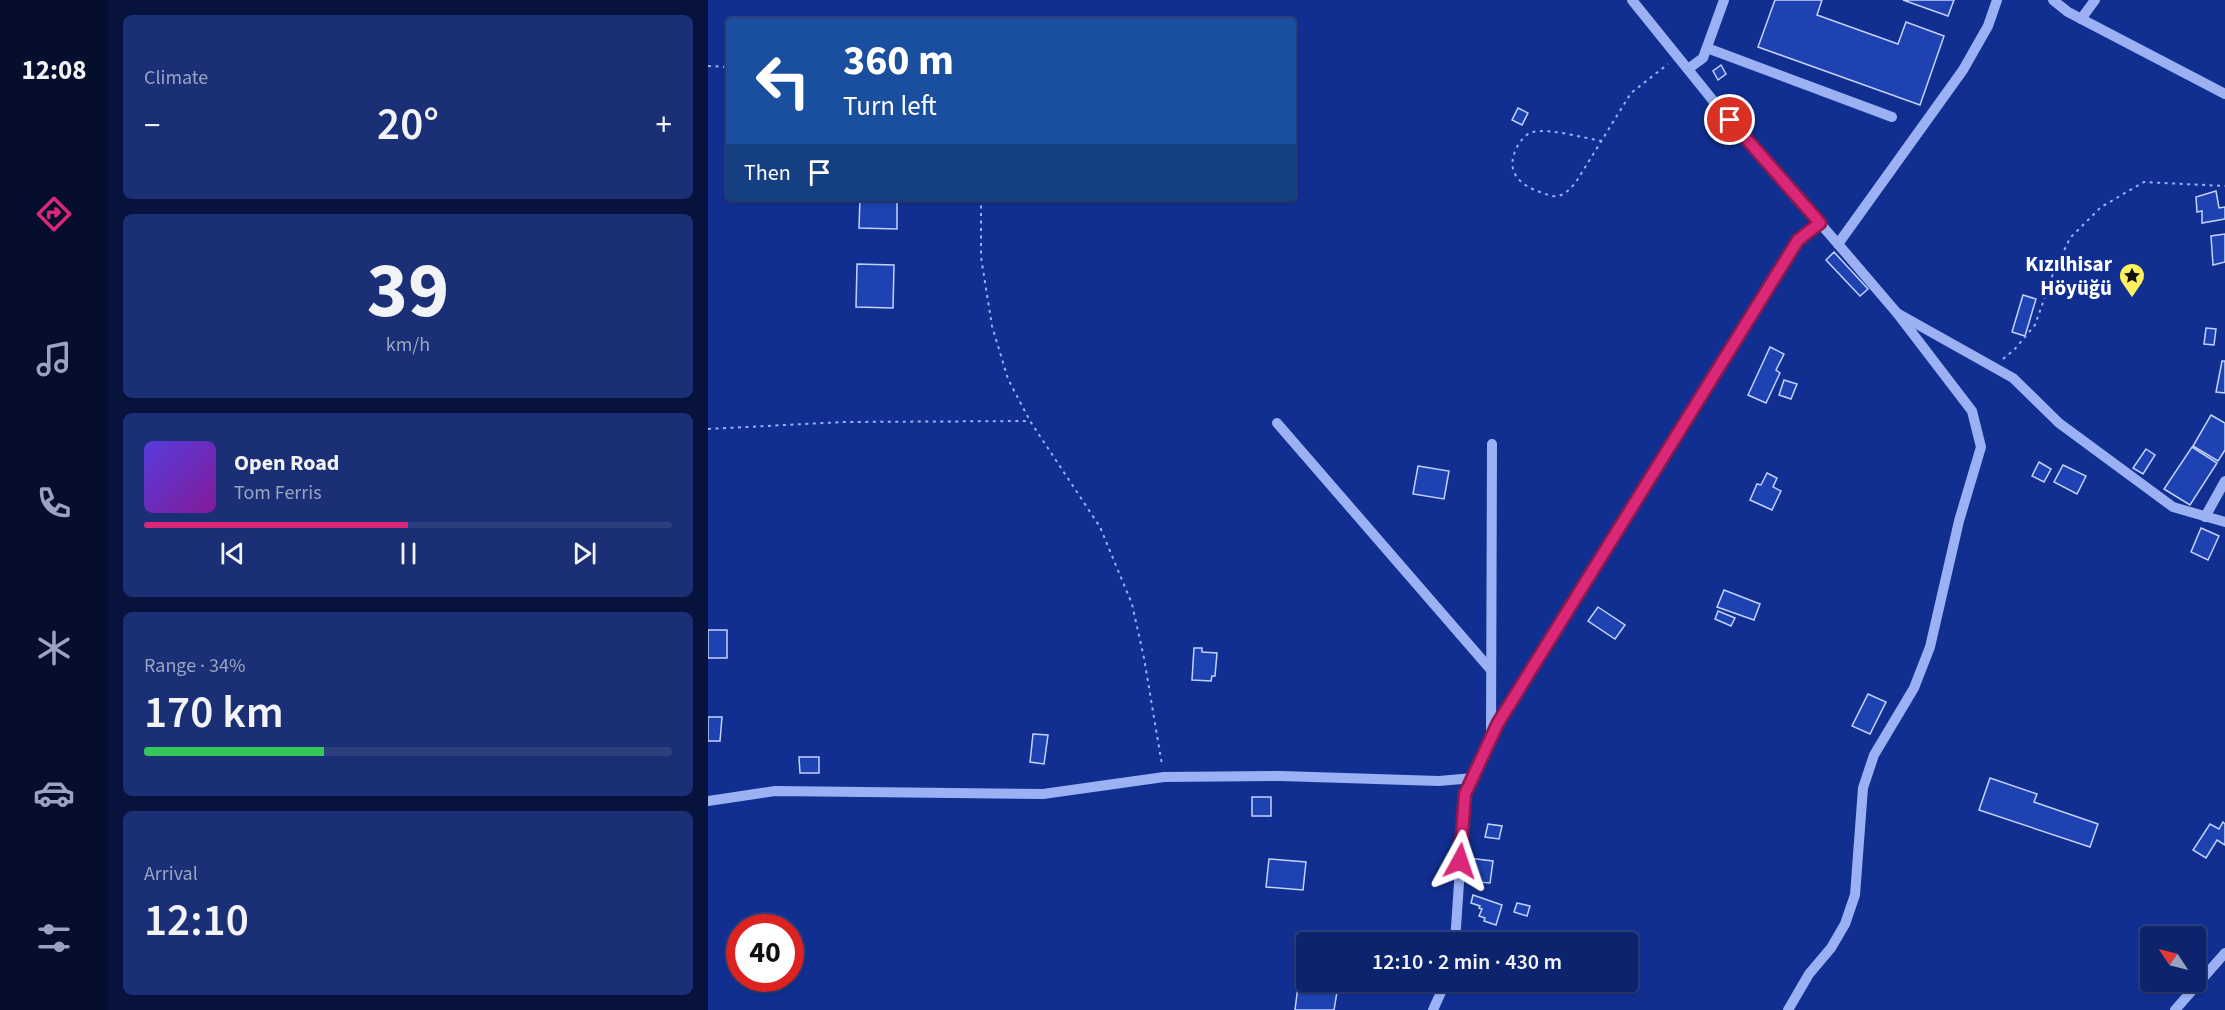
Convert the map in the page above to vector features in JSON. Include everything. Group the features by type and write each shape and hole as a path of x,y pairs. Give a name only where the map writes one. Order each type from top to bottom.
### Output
{"street":[{"path":"1632,0 1688,69 1897,313 1972,411 1981,447 1959,521 1930,647 1914,688 1874,756 1863,788 1856,896 1845,924 1831,948 1809,974 1788,1010"},
{"path":"1688,69 1702,58 1724,0"},
{"path":"1838,244 1963,70 1988,26 1997,0"},
{"path":"2053,0 2068,12 2225,94"},
{"path":"2081,19 2095,0"},
{"path":"1707,48 1892,117"},
{"path":"1456,932 1465,794 1498,723 1798,240 1820,223"},
{"path":"1897,313 2013,378 2059,423 2173,507 2225,522"},
{"path":"1277,423 1491,670"},
{"path":"1491,740 1492,444"},
{"path":"2205,517 2225,481"},
{"path":"708,801 775,791 1043,794 1164,777 1281,776 1439,781 1473,778"},
{"path":"2175,1010 2225,953"},
{"path":"1433,1010 1441,992"}],"path":[{"path":"1602,141 1543,130 1530,132 1519,144 1512,157 1513,170 1518,180 1530,188 1551,196 1560,196 1569,191 1602,141 1631,93 1678,57"},
{"path":"708,66 726,67"},
{"path":"1992,367 2014,350 2035,325 2053,274 2070,238 2101,207 2144,182 2225,186"},
{"path":"981,201 981,257 992,326 1008,380 1030,421 1100,527 1132,604 1144,658 1164,777"},
{"path":"708,429 843,422 1030,421"}],"building":[{"path":"1775,0 1822,0 1817,15 1898,44 1906,22 1944,36 1920,105 1758,47"},
{"path":"1903,0 1954,0 1948,16"},
{"path":"1721,65 1726,74 1718,80 1713,71"},
{"path":"1518,108 1528,113 1522,125 1512,120"},
{"path":"2216,191 2219,208 2225,207 2225,219 2202,223 2202,211 2197,212 2196,197"},
{"path":"860,201 897,201 897,229 859,228"},
{"path":"2225,234 2225,262 2213,265 2211,236"},
{"path":"1834,252 1868,289 1860,296 1826,260"},
{"path":"857,264 894,265 893,308 856,307"},
{"path":"2023,295 2036,299 2025,336 2012,332"},
{"path":"2206,328 2216,329 2214,345 2204,344"},
{"path":"1770,347 1784,354 1776,370 1780,373 1766,403 1748,395"},
{"path":"2222,361 2225,361 2225,393 2216,392"},
{"path":"1784,380 1797,384 1791,399 1779,395"},
{"path":"2211,415 2225,423 2225,450 2218,461 2193,446"},
{"path":"2192,447 2217,463 2190,505 2164,489"},
{"path":"2146,449 2155,455 2143,474 2133,468"},
{"path":"2039,462 2051,469 2044,482 2032,476"},
{"path":"2063,465 2086,476 2077,494 2054,482"},
{"path":"1418,466 1449,471 1444,499 1413,494"},
{"path":"1767,473 1777,478 1773,487 1781,491 1772,510 1750,500 1757,484 1761,485"},
{"path":"2201,528 2219,536 2208,560 2191,552"},
{"path":"1724,590 1760,604 1754,620 1717,607"},
{"path":"1598,607 1625,625 1615,639 1588,621"},
{"path":"1718,611 1735,618 1731,626 1715,619"},
{"path":"708,630 727,630 727,658 708,658"},
{"path":"1194,648 1202,648 1202,652 1217,653 1215,676 1212,676 1211,681 1192,680"},
{"path":"1868,694 1886,702 1870,734 1852,726"},
{"path":"708,717 722,717 720,741 708,741"},
{"path":"1033,734 1048,735 1044,764 1030,762"},
{"path":"799,757 819,757 819,773 800,773"},
{"path":"1990,778 2037,794 2034,802 2098,824 2090,847 1979,810"},
{"path":"1252,797 1271,797 1271,816 1252,816"},
{"path":"2223,822 2225,824 2225,845 2217,840 2206,858 2193,850 2210,824 2219,829"},
{"path":"1488,824 1502,826 1499,839 1485,837"},
{"path":"1468,858 1493,861 1490,883 1466,881"},
{"path":"1269,859 1306,862 1303,890 1266,887"},
{"path":"1473,895 1502,905 1496,925 1484,921 1485,918 1479,916 1482,909 1471,903"},
{"path":"1517,903 1530,906 1527,916 1514,912"},
{"path":"1297,992 1337,992 1334,1010 1295,1010"}],"place":[{"name":"Kızılhisar Höyüğü","path":"2132,299"}],"route":[{"path":"1460,861 1465,794 1498,723 1798,240 1820,223 1730,120"}]}
